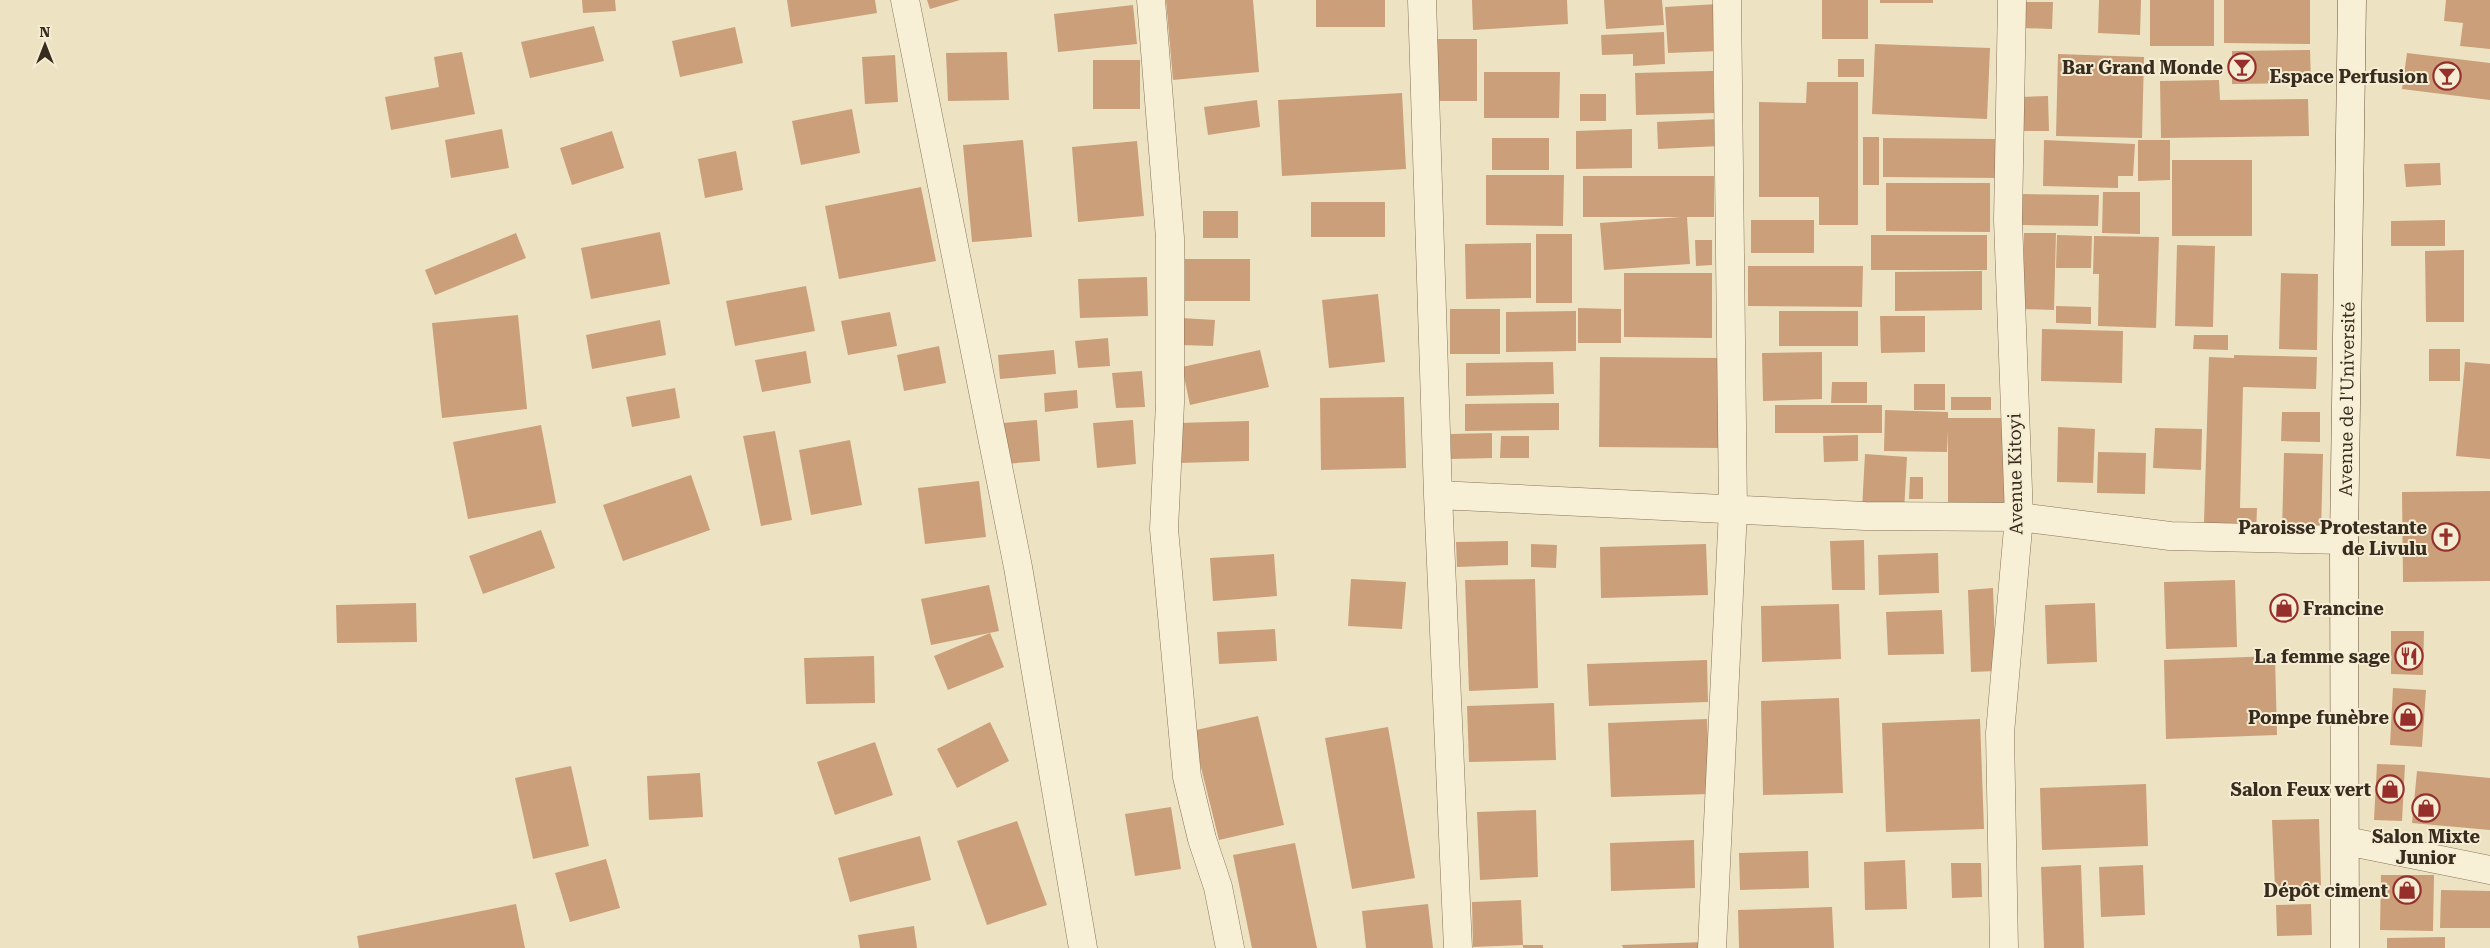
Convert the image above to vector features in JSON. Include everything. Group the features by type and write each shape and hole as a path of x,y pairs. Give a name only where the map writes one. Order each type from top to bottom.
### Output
{"street":[{"path":"906,0 1016,557 1083,948"},
{"path":"1151,0 1170,238 1170,403 1164,529 1187,777 1202,840 1218,887 1230,948"},
{"path":"1422,0 1438,495 1458,948"},
{"path":"1712,948 1733,510 1727,0"},
{"name":"Avenue Kitoyi","path":"2004,948 2000,733 2019,517 2008,220 2012,0"},
{"name":"Avenue de l'Université","path":"2345,948 2344,540 2352,0"},
{"path":"1438,495 1865,516 2019,517 2170,536 2344,540"},
{"path":"2346,841 2490,870"}],"building":[{"path":"582,0 615,0 616,11 583,13"},
{"path":"787,0 875,0 877,13 791,27"},
{"path":"927,0 960,0 930,9"},
{"path":"1166,0 1253,0 1259,72 1173,80"},
{"path":"1316,0 1385,0 1385,27 1316,27"},
{"path":"1472,0 1567,0 1568,24 1473,30"},
{"path":"1604,0 1662,0 1664,25 1606,29"},
{"path":"1822,0 1868,0 1868,39 1822,39"},
{"path":"1880,0 1933,0 1933,3 1880,3"},
{"path":"2099,0 2141,0 2140,35 2098,33"},
{"path":"2150,0 2214,0 2214,46 2150,46"},
{"path":"2224,0 2310,0 2310,44 2224,43"},
{"path":"2446,0 2490,0 2490,49 2460,46 2463,23 2444,21"},
{"path":"2022,2 2053,2 2052,29 2022,28"},
{"path":"1718,4 1720,51 1668,53 1665,7"},
{"path":"1133,5 1137,44 1058,52 1054,14"},
{"path":"594,26 604,61 530,78 521,42"},
{"path":"735,27 743,63 680,77 672,41"},
{"path":"1664,32 1665,64 1633,66 1633,54 1602,55 1601,35"},
{"path":"1437,39 1477,39 1477,101 1437,101"},
{"path":"1875,44 1990,48 1987,119 1872,114"},
{"path":"2310,50 2311,83 2232,84 2232,51"},
{"path":"462,52 475,114 391,130 385,97 439,87 434,57"},
{"path":"1007,52 1009,100 948,101 946,53"},
{"name":"Espace Perfusion","path":"2407,53 2490,63 2490,100 2402,89"},
{"path":"2058,54 2144,57 2142,138 2056,136"},
{"path":"895,55 898,102 865,104 862,57"},
{"path":"1838,59 1864,59 1864,77 1838,77"},
{"path":"1093,60 1140,60 1140,109 1093,109"},
{"path":"1713,71 1714,113 1636,115 1635,73"},
{"path":"1484,72 1560,72 1559,118 1484,118"},
{"path":"2219,80 2220,100 2308,99 2309,136 2161,138 2160,81"},
{"path":"1807,82 1858,82 1858,225 1819,225 1819,197 1759,197 1759,102 1806,103"},
{"path":"1402,93 1406,169 1282,176 1278,100"},
{"path":"1580,94 1606,94 1606,121 1580,121"},
{"path":"2048,96 2049,131 2021,131 2020,97"},
{"path":"1257,100 1260,127 1208,135 1204,107"},
{"path":"852,109 860,153 801,165 792,121"},
{"path":"1719,119 1720,146 1658,149 1657,122"},
{"path":"502,129 509,168 451,178 445,140"},
{"path":"1632,129 1632,168 1576,169 1576,131"},
{"path":"612,131 624,168 572,185 560,148"},
{"path":"1863,137 1879,137 1879,185 1863,185"},
{"path":"1492,138 1549,138 1549,170 1492,170"},
{"path":"1883,138 1998,139 1998,178 1883,177"},
{"path":"1023,140 1032,237 972,242 963,145"},
{"path":"2044,140 2135,144 2133,176 2118,176 2118,188 2043,186"},
{"path":"2138,140 2170,140 2170,180 2138,181"},
{"path":"1137,141 1144,216 1078,222 1072,147"},
{"path":"736,151 743,190 705,198 698,159"},
{"path":"2172,160 2252,160 2252,236 2172,236"},
{"path":"2440,163 2441,185 2406,187 2404,164"},
{"path":"1486,175 1564,175 1563,226 1486,225"},
{"path":"1583,176 1714,176 1714,217 1687,217 1690,264 1604,270 1600,223 1681,217 1583,217"},
{"path":"1886,183 1990,183 1990,232 1886,231"},
{"path":"921,187 936,261 839,279 825,206"},
{"path":"2103,192 2140,192 2140,234 2102,233"},
{"path":"2022,194 2099,195 2098,226 2022,225"},
{"path":"1311,202 1385,202 1385,237 1311,237"},
{"path":"1203,211 1238,211 1238,238 1203,238"},
{"path":"1751,220 1814,220 1814,253 1751,253"},
{"path":"2445,220 2445,246 2391,246 2391,221"},
{"path":"660,232 670,284 591,299 581,248"},
{"path":"516,233 526,258 435,295 425,270"},
{"path":"2024,233 2056,233 2054,310 2022,309"},
{"path":"1536,234 1572,234 1572,303 1536,303"},
{"path":"1871,235 1987,235 1987,270 1871,270"},
{"path":"2057,235 2092,236 2091,268 2056,268"},
{"path":"2094,236 2159,237 2156,328 2098,326 2099,274 2093,274"},
{"path":"1695,240 1712,240 1712,265 1696,266"},
{"path":"1531,243 1531,298 1466,299 1465,244"},
{"path":"2177,245 2215,246 2213,327 2175,326"},
{"path":"2464,250 2464,322 2426,322 2425,251"},
{"path":"1185,259 1250,259 1250,301 1185,301"},
{"path":"1748,266 1863,266 1862,307 1748,306"},
{"path":"1982,271 1982,310 1895,311 1895,272"},
{"path":"1624,273 1712,273 1712,338 1624,337"},
{"path":"2281,273 2318,274 2317,350 2279,349"},
{"path":"1147,277 1148,316 1080,318 1078,279"},
{"path":"806,286 815,331 735,346 726,301"},
{"path":"1378,294 1385,362 1329,368 1322,300"},
{"path":"2056,306 2091,307 2091,324 2056,323"},
{"path":"1578,308 1621,309 1621,343 1578,343"},
{"path":"1450,309 1500,309 1500,354 1450,354"},
{"path":"1576,311 1576,351 1506,352 1506,312"},
{"path":"1779,311 1858,311 1858,346 1779,346"},
{"path":"890,312 897,346 848,355 841,321"},
{"path":"518,315 527,409 442,418 432,323"},
{"path":"1880,316 1925,316 1925,352 1881,353"},
{"path":"1181,318 1215,320 1213,346 1180,345"},
{"path":"660,320 666,355 592,369 586,335"},
{"path":"2042,329 2123,331 2122,383 2041,381"},
{"path":"2194,335 2228,335 2228,350 2193,349"},
{"path":"1108,338 1110,366 1078,368 1075,341"},
{"path":"939,346 946,383 904,391 897,355"},
{"path":"2429,349 2460,349 2460,381 2429,381"},
{"path":"1054,350 1056,374 1000,379 998,355"},
{"path":"1260,350 1269,387 1190,405 1182,367"},
{"path":"806,351 811,383 762,392 755,360"},
{"path":"1822,352 1822,399 1763,401 1762,353"},
{"path":"2234,355 2317,357 2316,389 2243,387 2240,508 2257,508 2256,534 2204,523 2209,357 2234,358"},
{"path":"1600,357 1721,358 1721,448 1599,447"},
{"path":"1553,362 1554,394 1466,396 1466,363"},
{"path":"2465,362 2490,364 2490,459 2456,456"},
{"path":"1142,371 1145,407 1116,408 1112,373"},
{"path":"1832,382 1867,382 1867,403 1831,403"},
{"path":"1914,384 1945,384 1945,410 1914,410"},
{"path":"675,388 680,418 632,427 626,397"},
{"path":"1077,390 1078,408 1045,412 1044,393"},
{"path":"1404,397 1406,468 1321,470 1320,398"},
{"path":"1951,397 1991,397 1991,410 1951,410"},
{"path":"1559,403 1559,430 1465,431 1465,404"},
{"path":"1775,405 1882,405 1882,433 1775,433"},
{"path":"1885,410 1948,412 1948,418 2004,418 2004,505 1948,505 1948,430 1947,452 1884,451"},
{"path":"2282,412 2320,412 2320,442 2281,441"},
{"path":"1037,420 1040,461 1006,464 1002,423"},
{"path":"1133,420 1136,464 1097,468 1093,423"},
{"path":"1249,421 1249,461 1178,463 1177,423"},
{"path":"541,425 556,503 468,519 453,442"},
{"path":"2058,427 2095,429 2093,483 2057,482"},
{"path":"2155,428 2202,429 2201,470 2153,468"},
{"path":"775,431 792,520 761,526 743,436"},
{"path":"1492,433 1492,458 1451,459 1451,434"},
{"path":"1858,435 1858,461 1824,462 1823,436"},
{"path":"1501,436 1529,436 1529,458 1500,458"},
{"path":"850,440 862,505 811,515 799,450"},
{"path":"2098,452 2146,453 2145,494 2097,493"},
{"path":"2284,453 2323,454 2321,532 2282,531"},
{"path":"1865,454 1907,457 1904,512 1862,509"},
{"path":"691,475 710,530 623,561 603,505"},
{"path":"1910,477 1923,477 1923,499 1909,499"},
{"path":"979,481 986,537 925,544 918,488"},
{"name":"Paroisse Protestante de Livulu","path":"2490,491 2490,581 2403,582 2402,492"},
{"path":"541,530 555,568 483,594 469,556"},
{"path":"1864,540 1865,590 1832,590 1830,541"},
{"path":"1508,541 1508,565 1457,567 1456,542"},
{"path":"1531,544 1557,545 1556,568 1531,567"},
{"path":"1706,544 1708,595 1601,598 1600,547"},
{"path":"1938,553 1939,593 1879,595 1878,555"},
{"path":"1274,554 1277,596 1213,601 1210,558"},
{"path":"1351,579 1406,582 1402,629 1348,626"},
{"path":"1535,579 1538,688 1469,691 1465,580"},
{"path":"2235,580 2237,647 2166,649 2164,582"},
{"path":"989,585 999,631 931,645 921,599"},
{"path":"1993,588 1996,671 1971,672 1968,590"},
{"path":"416,603 417,642 337,643 336,605"},
{"path":"2095,603 2097,662 2047,664 2045,605"},
{"path":"1839,604 1841,659 1762,662 1761,606"},
{"path":"1942,610 1944,654 1888,655 1886,612"},
{"path":"1275,629 1277,661 1219,664 1217,632"},
{"path":"2391,631 2424,631 2423,675 2391,674"},
{"path":"990,633 1004,667 948,690 934,656"},
{"path":"874,656 875,703 806,704 804,658"},
{"path":"2275,656 2277,735 2166,739 2164,660"},
{"path":"1707,660 1708,702 1589,706 1587,664"},
{"name":"Pompe funèbre","path":"2393,688 2426,690 2422,747 2390,745"},
{"path":"1839,698 1843,793 1763,795 1761,701"},
{"path":"1554,703 1556,760 1469,762 1467,706"},
{"path":"1258,716 1284,825 1219,840 1192,731"},
{"path":"1707,719 1710,794 1611,797 1608,723"},
{"path":"1980,719 1984,829 1886,832 1882,723"},
{"path":"990,722 1009,761 957,788 937,749"},
{"path":"1388,727 1415,878 1352,889 1325,738"},
{"path":"875,742 893,795 835,815 817,762"},
{"path":"2377,764 2405,765 2402,821 2374,820"},
{"path":"571,766 589,846 533,859 515,778"},
{"path":"2417,771 2490,778 2490,830 2412,823"},
{"path":"700,773 703,817 649,820 647,776"},
{"path":"2146,784 2148,846 2042,850 2040,788"},
{"path":"1171,807 1181,869 1135,876 1125,814"},
{"path":"1536,810 1538,877 1480,880 1477,812"},
{"path":"2319,819 2321,886 2275,888 2272,820"},
{"path":"1017,821 1047,905 987,925 957,841"},
{"path":"920,836 931,880 850,902 838,858"},
{"path":"1694,840 1695,888 1611,891 1610,843"},
{"path":"1295,843 1317,948 1252,948 1233,855"},
{"path":"1808,851 1809,888 1740,890 1739,853"},
{"path":"606,859 620,908 570,922 555,873"},
{"path":"1905,860 1907,909 1865,910 1864,862"},
{"path":"1951,863 1981,863 1982,897 1952,898"},
{"path":"2081,865 2084,948 2044,948 2041,867"},
{"path":"2143,865 2145,915 2101,917 2099,867"},
{"name":"Dépôt ciment","path":"2381,875 2434,875 2433,931 2380,930"},
{"path":"2441,890 2490,891 2490,928 2440,928"},
{"path":"1521,900 1523,945 1473,947 1472,902"},
{"path":"516,904 525,948 359,948 357,936"},
{"path":"1428,904 1433,948 1366,948 1362,911"},
{"path":"2311,904 2312,935 2277,936 2276,905"},
{"path":"1832,907 1834,948 1739,948 1738,910"},
{"path":"914,926 917,948 860,948 858,935"},
{"path":"2445,937 2445,948 2387,948 2387,938"},
{"path":"1705,942 1705,948 1623,948 1622,945"},
{"path":"1523,945 1543,945 1543,948 1523,948"}],"place":[{"name":"Bar Grand Monde","path":"2242,67"},
{"name":"Espace Perfusion","path":"2447,76"},
{"name":"Paroisse Protestante de Livulu","path":"2446,537"},
{"name":"Francine","path":"2284,608"},
{"name":"La femme sage","path":"2409,656"},
{"name":"Pompe funèbre","path":"2408,717"},
{"name":"Salon Feux vert","path":"2390,789"},
{"name":"Salon Mixte Junior","path":"2426,808"},
{"name":"Dépôt ciment","path":"2407,890"}]}
